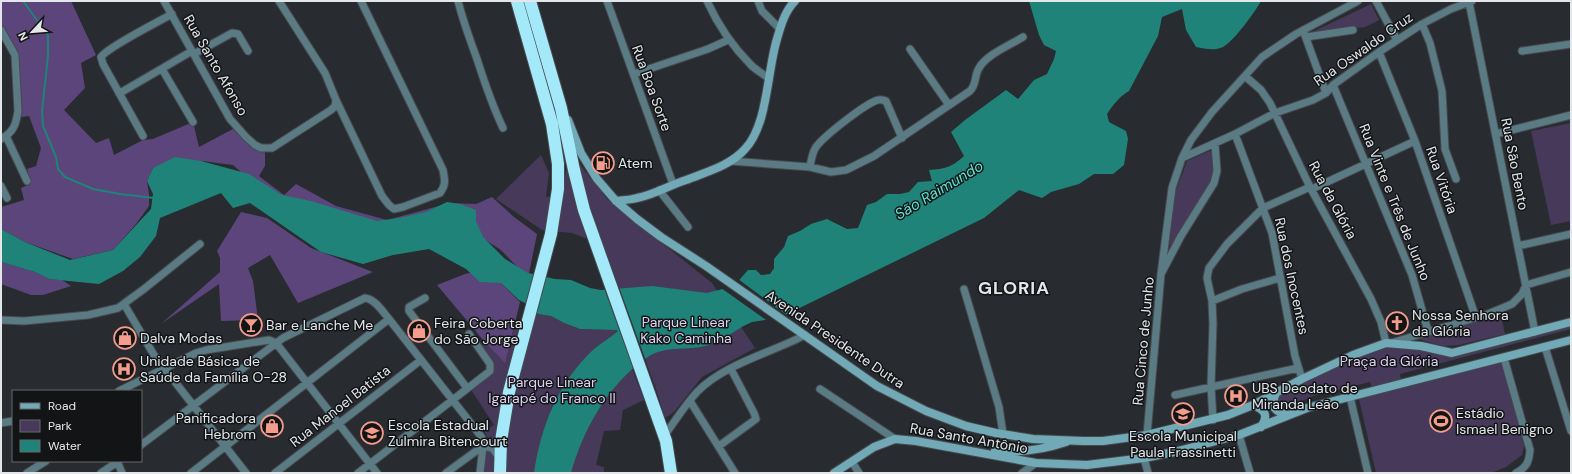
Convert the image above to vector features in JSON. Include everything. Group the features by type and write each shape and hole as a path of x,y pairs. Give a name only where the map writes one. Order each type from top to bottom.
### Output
{"highway":[{"path":"500,467 496,445 551,234 558,189 556,147 547,104 517,1"},
{"path":"530,1 561,108 579,190 596,245 664,436 669,454 671,473"}],"street":[{"name":"Rua Santo Afonso","path":"164,1 230,119 246,137 261,148 272,148 331,110 335,106 336,100"},
{"path":"279,1 324,73 382,196 394,209 403,208 440,193 444,188 446,181 443,170 361,1"},
{"path":"458,1 463,23 488,94 503,128"},
{"name":"Rua Boa Sorte","path":"607,1 673,184"},
{"path":"707,1 728,40 753,67 768,78"},
{"path":"758,1 762,11 780,29"},
{"path":"616,201 638,198 712,170 730,161 745,149 755,134 761,117 773,50 784,17 790,6 795,1"},
{"path":"1161,274 1172,188 1182,158 1191,140 1262,57 1278,45 1304,33 1358,1"},
{"path":"1376,1 1396,40"},
{"name":"Rua Oswaldo Cruz","path":"1182,158 1216,144 1275,113 1313,100 1326,93 1333,85 1396,40 1439,15 1470,1"},
{"name":"Rua São Bento","path":"1470,1 1535,332"},
{"path":"144,136 101,58 113,47 172,14"},
{"path":"1422,24 1430,43 1442,91 1446,149 1456,179"},
{"path":"1,30 12,48 15,55 16,64 17,118 12,132 4,138 26,181"},
{"path":"1304,33 1353,30"},
{"path":"120,93 193,52 232,33 238,34 248,51"},
{"path":"1304,33 1326,93"},
{"path":"730,161 810,167 831,172 846,170 867,160 902,138 974,87 976,72 982,63 1023,37"},
{"path":"634,74 708,49 728,40"},
{"path":"1522,51 1571,44"},
{"path":"910,49 950,105"},
{"name":"Rua Vitória","path":"1379,52 1415,141 1476,318"},
{"path":"162,69 193,122"},
{"name":"Rua da Glória","path":"1245,76 1261,90 1275,113 1311,188 1371,299 1381,322 1387,343"},
{"name":"Rua Vinte e Três de Junho","path":"1333,85 1412,275 1428,331"},
{"path":"810,167 812,153 822,140 841,124 878,100 886,101 902,138"},
{"name":"Avenida Presidente Dutra","path":"561,108 567,118 585,161 597,179 627,211 661,237 706,266 871,382 909,404 953,421 1003,434 1034,439 1103,441 1147,435 1213,420 1253,405 1302,379 1353,355 1387,343 1421,346 1452,353 1571,322"},
{"path":"1496,134 1571,115"},
{"name":"Rua dos Inocentes","path":"1235,134 1272,233 1298,368 1302,379"},
{"path":"1213,420 1211,386 1214,324 1212,301 1207,278 1209,268 1232,240 1263,208 1415,141"},
{"name":"Rua Cinco de Junho","path":"1147,435 1161,274 1181,236 1214,183 1217,171 1216,144"},
{"path":"1,186 7,198"},
{"path":"659,190 688,227"},
{"path":"627,211 638,198"},
{"path":"1518,246 1571,234"},
{"path":"1,320 24,320 88,314 110,310 124,304 200,244"},
{"path":"1387,343 1476,318 1512,304 1522,294 1526,285 1571,272"},
{"path":"1212,301 1242,289 1280,278"},
{"path":"964,289 999,407 1003,434"},
{"path":"142,444 292,332 361,299 369,298 389,319 482,438 483,446 480,473"},
{"path":"425,298 410,307 409,311 467,388"},
{"path":"124,304 148,347 246,473"},
{"path":"191,473 389,319"},
{"path":"358,473 490,371 490,364 469,334"},
{"path":"664,436 690,401 704,386 731,369 805,336"},
{"path":"121,390 196,353 265,340 276,343 377,473"},
{"path":"1070,473 1078,467 1144,458 1239,435 1314,406 1571,340"},
{"path":"1545,347 1571,431"},
{"path":"1504,358 1530,450 1528,464 1516,473"},
{"name":"Rua Manoel Batista","path":"274,473 421,360"},
{"path":"1175,395 1298,368"},
{"path":"718,446 756,419 731,369"},
{"path":"820,389 895,439"},
{"path":"1276,393 1273,403 1275,410 1282,414 1289,415"},
{"path":"1350,397 1368,473"},
{"path":"690,401 735,473"},
{"path":"1253,405 1265,413 1265,420 1261,427"},
{"path":"1,424 12,421"},
{"path":"1239,435 1250,473"},
{"name":"Rua Santo Antônio","path":"834,473 874,447 895,439 916,441 1036,463"},
{"path":"960,449 1016,453 1042,450 1071,440"},
{"path":"446,473 483,446 496,445"},
{"path":"1144,458 1148,473"},
{"path":"27,473 44,462"},
{"path":"101,473 117,462"},
{"path":"118,462 122,473"},
{"path":"852,462 859,473"},
{"path":"1022,473 1036,463 1087,465"}],"green space":[{"path":"1371,4 1379,20 1365,27 1310,33"},
{"path":"1571,123 1571,221 1551,225 1531,131"},
{"path":"1212,150 1214,175 1169,249 1174,196 1187,161"},
{"name":"Parque Linear Kako Caminha","path":"541,155 549,173 546,197 561,196 568,161 578,162 607,199 712,283 755,348 702,377 674,412 665,418 656,389 600,237 585,238 572,233 542,230 496,199"},
{"name":"Parque Linear Igarapé do Franco II","path":"538,314 551,316 580,329 615,330 618,332 644,400 623,410 620,430 604,431 596,465 604,467 604,473 484,473 488,438 484,431 494,425 468,385 491,367 476,345"},
{"path":"1501,315 1505,334 1459,345 1443,346 1415,338"},
{"name":"Praça da Glória","path":"1571,324 1571,329 1400,374 1401,380 1372,388 1370,382 1313,396 1285,408 1277,405 1278,393 1322,371 1389,344 1448,355"},
{"name":"Estádio Ismael Benigno","path":"1502,359 1524,446 1522,455 1506,467 1491,473 1376,473 1358,395"}],"shaded area":[{"path":"1,1 71,1 96,55 81,63 85,88 64,110 96,143 109,138 114,155 143,140 153,139 193,122 199,147 233,129 265,152 265,166 259,176 284,195 296,184 336,206 387,220 450,203 476,204 492,197 514,217 537,234 528,278 501,250 460,224 391,243 274,201 233,165 202,161 153,168 147,181 149,206 136,224 113,250 73,259 25,242 1,229 1,207 24,200 21,188 28,185 30,181 27,169 36,166 41,148 29,116 22,117 17,115 16,64 1,31"},
{"path":"241,212 267,218 311,248 373,272 298,303 270,255 248,268 253,281 258,320 221,321 219,284 161,324 220,272 220,258 217,251"},
{"path":"1,262 35,272 49,279 62,280 71,286 43,295 31,295 1,284"},
{"path":"484,270 495,277 520,302 505,363 484,341 437,285 465,274"}],"water":[{"name":"São Raimundo","path":"1029,1 1261,1 1233,39 1228,44 1217,49 1196,47 1186,30 1182,9 1162,17 1158,36 1129,91 1116,101 1107,114 1109,122 1126,131 1128,139 1124,165 1113,174 1094,174 1079,184 1051,192 1042,198 1019,190 984,218 777,319 752,322 717,342 705,346 671,349 652,354 625,375 605,400 581,443 571,473 534,473 541,439 553,406 570,377 593,350 618,331 580,329 551,316 538,314 527,304 519,300 501,283 480,282 466,269 429,249 393,255 363,264 321,252 250,203 233,208 221,193 160,218 156,236 140,257 123,271 99,284 49,279 35,272 1,262 1,229 25,242 70,260 113,250 151,209 153,194 147,181 153,168 175,157 201,161 249,174 282,195 311,201 377,221 426,212 447,202 460,204 476,210 476,221 483,237 505,259 528,273 555,279 571,280 590,288 601,290 652,286 707,293 734,286 748,270 756,270 761,275 770,274 774,268 774,259 784,247 788,236 811,224 827,219 847,229 858,228 867,205 876,202 887,194 909,192 918,182 932,181 929,170 948,167 956,163 964,156 951,132 1006,90 1018,99 1034,80 1047,74 1054,59 1056,51 1044,45 1039,35"}],"pier":[{"path":"738,279 788,316 777,321 769,322 721,288 733,285"},
{"path":"619,287 646,361 634,370 604,288"}],"waterway":[{"path":"23,1 48,35 48,56 42,111 43,126 56,157 58,169 65,177 93,189 154,198"}],"place":[{"name":"Atem","path":"603,163"},
{"name":"Nossa Senhora da Glória","path":"1397,323"},
{"name":"Bar e Lanche Me","path":"251,325"},
{"name":"Feira Coberta do São Jorge","path":"419,331"},
{"name":"Dalva Modas","path":"125,338"},
{"name":"Unidade Básica de Saúde da Família O-28","path":"124,369"},
{"name":"UBS Deodato de Miranda Leão","path":"1236,396"},
{"name":"Escola Municipal Paula Frassinetti","path":"1183,414"},
{"name":"Estádio Ismael Benigno","path":"1441,421"},
{"name":"Panificadora Hebrom","path":"272,426"},
{"name":"Escola Estadual Zulmira Bitencourt","path":"372,433"}],"district":[{"name":"GLORIA","path":"1014,288"}]}
